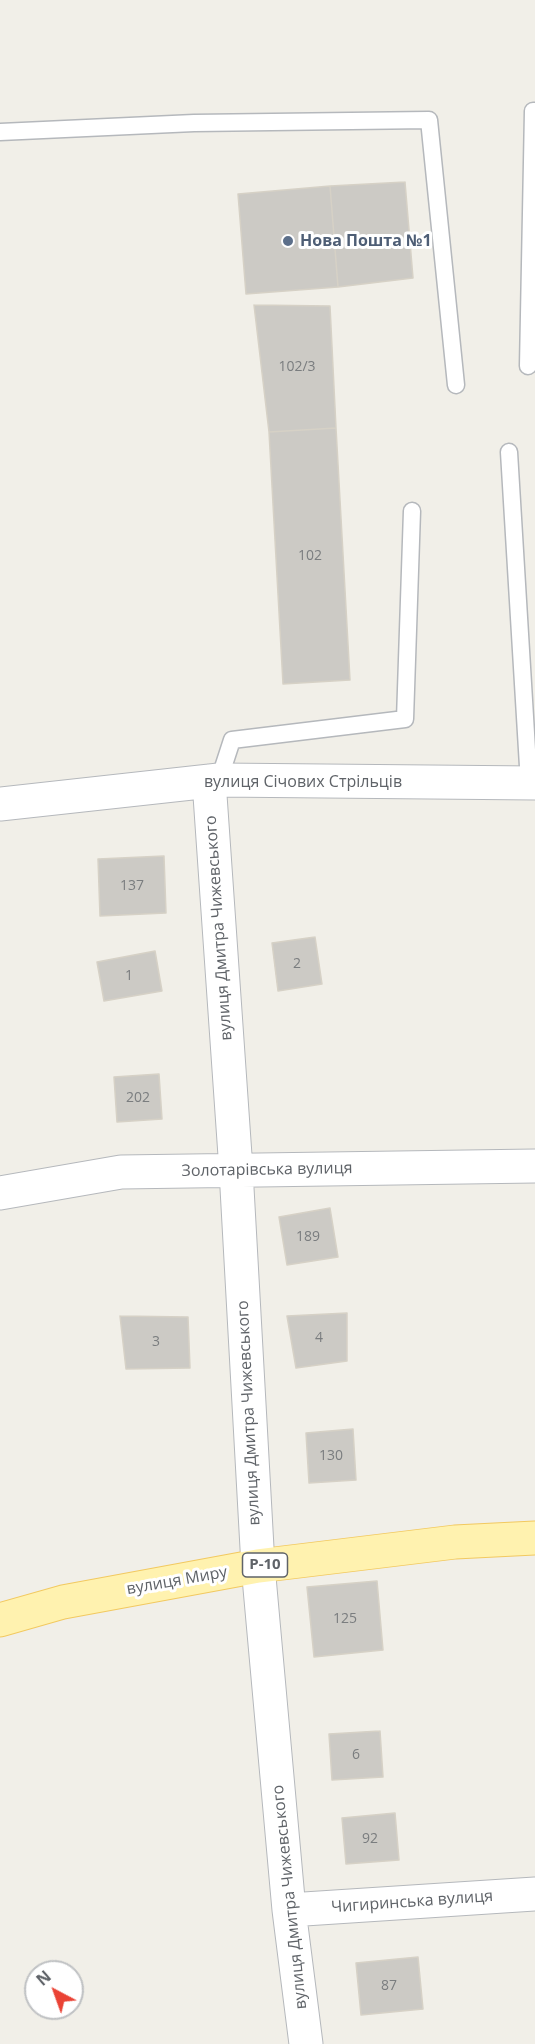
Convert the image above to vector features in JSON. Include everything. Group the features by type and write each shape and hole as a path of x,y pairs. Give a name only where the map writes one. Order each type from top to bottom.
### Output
{"main road":[{"name":"вулиця Миру","path":"0,1620 63,1602 258,1566 455,1542 535,1538"}],"street":[{"name":"вулиця Січових Стрільців","path":"0,804 214,780 532,783"},
{"name":"вулиця Дмитра Чижевського","path":"214,780 258,1566 289,1910 306,2044"},
{"name":"Золотарівська вулиця","path":"0,1193 121,1172 535,1166"},
{"name":"Чигиринська вулиця","path":"289,1910 535,1894"}],"lane":[{"path":"528,366 533,111 535,111"},
{"path":"0,132 194,123 429,120 456,385"},
{"path":"509,452 532,783"},
{"path":"214,780 232,740 405,719 412,511"}],"building":[{"path":"405,182 413,278 338,287 330,186"},
{"name":"Нова Пошта №1","path":"330,186 338,287 246,294 238,194"},
{"path":"254,305 330,306 336,428 269,432"},
{"path":"336,428 350,680 283,684 269,432"},
{"path":"164,856 166,913 100,916 98,859"},
{"path":"315,937 322,984 278,991 272,943"},
{"path":"155,951 162,991 104,1001 97,962"},
{"path":"159,1074 162,1119 117,1122 114,1077"},
{"path":"330,1208 338,1257 287,1265 279,1217"},
{"path":"347,1313 347,1361 296,1368 287,1316"},
{"path":"120,1316 188,1317 190,1368 126,1369"},
{"path":"353,1429 356,1480 309,1483 306,1433"},
{"path":"377,1581 383,1650 314,1657 307,1587"},
{"path":"380,1731 383,1777 332,1780 329,1734"},
{"path":"395,1813 399,1860 346,1864 342,1818"},
{"path":"418,1957 423,2009 361,2015 356,1963"}],"place":[{"name":"Нова Пошта №1","path":"288,241"}]}
